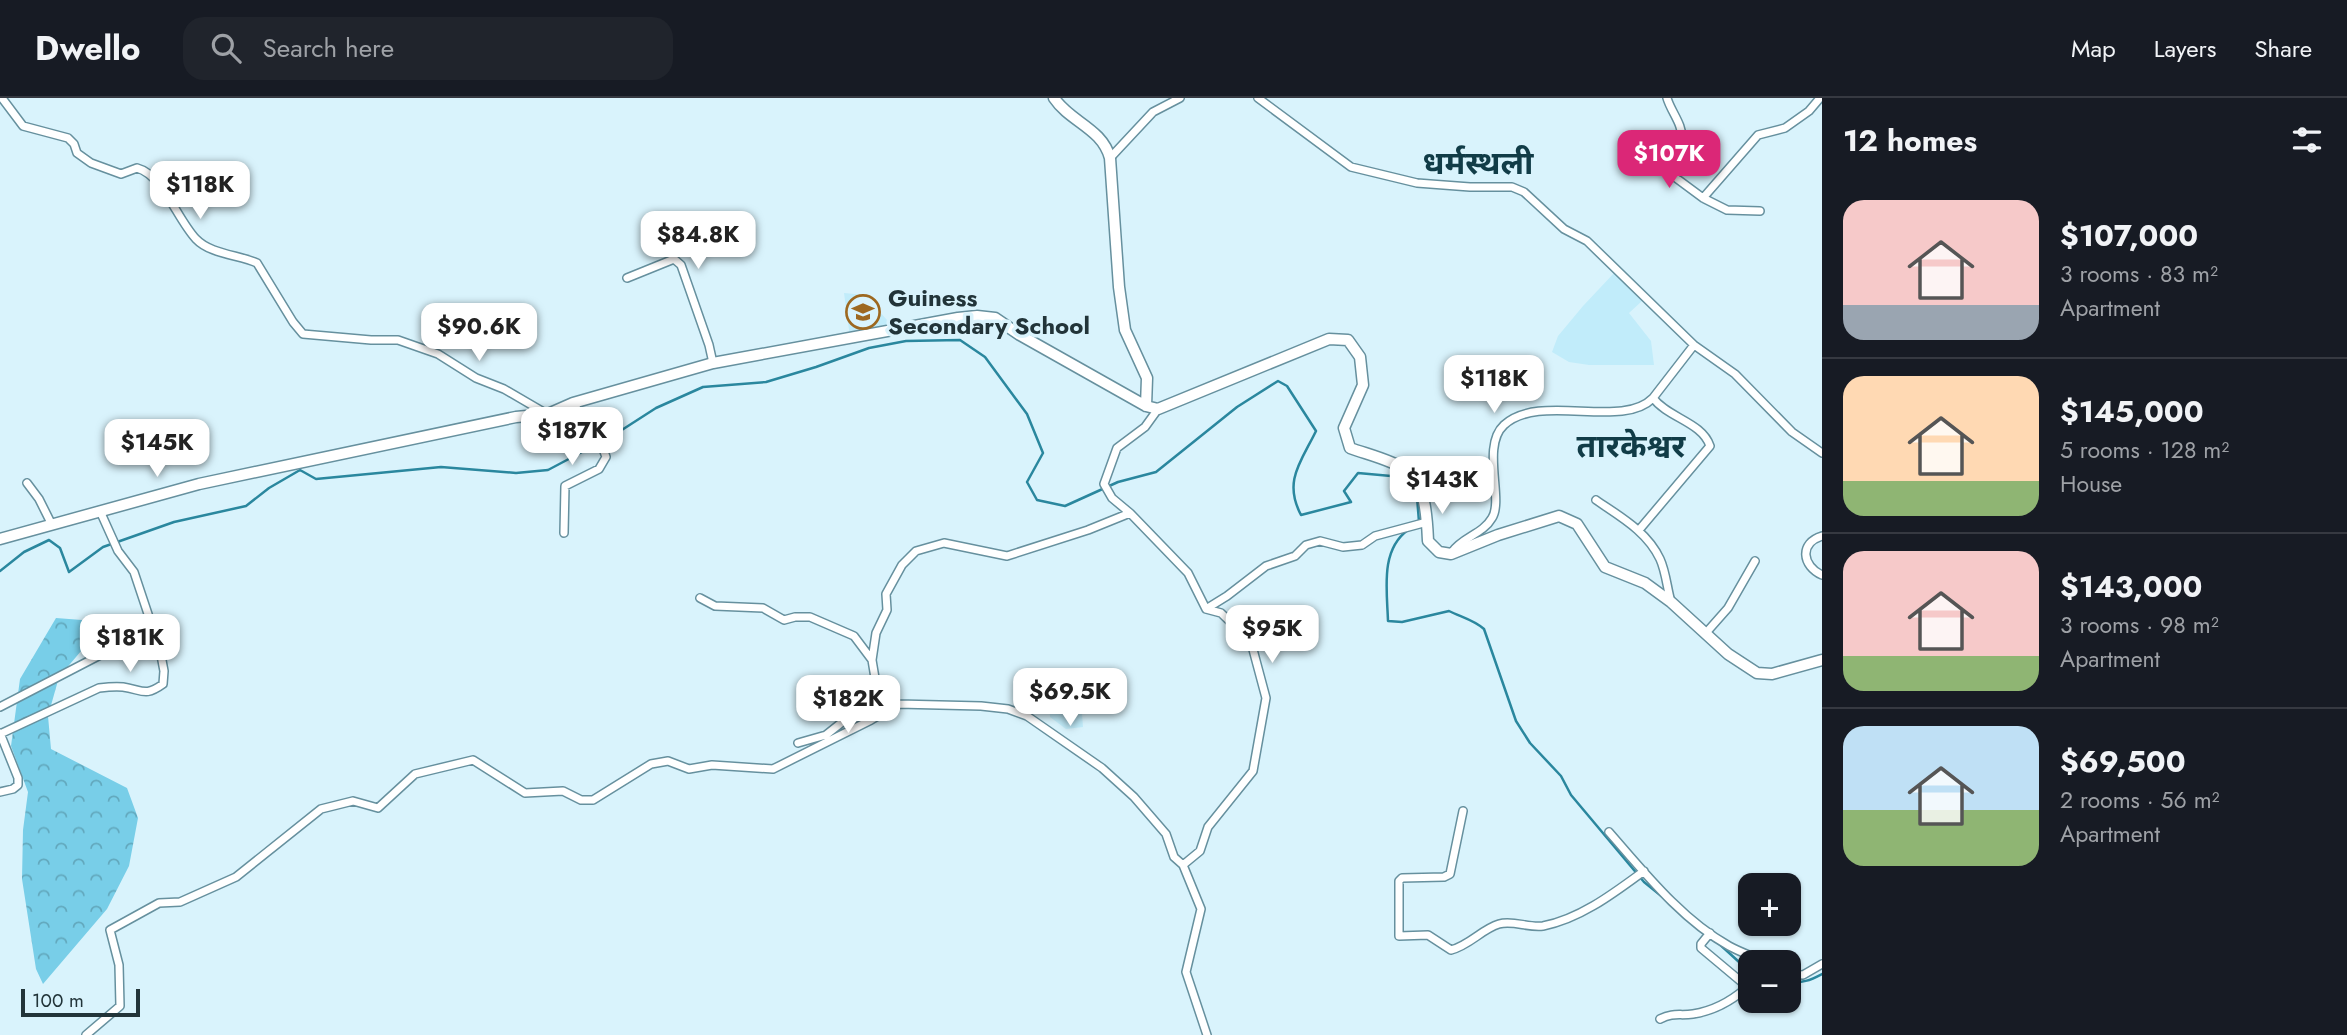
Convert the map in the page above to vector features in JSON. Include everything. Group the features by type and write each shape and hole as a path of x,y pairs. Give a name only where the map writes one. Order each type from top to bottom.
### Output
{"street":[{"path":"2,98 23,126 68,138 78,153 91,163 121,174 137,167 151,174 195,238 207,246 257,263 303,334 398,340 438,354 476,378 504,389 548,414"},
{"path":"1054,98 1066,112 1090,128 1107,147 1111,158 1119,287 1125,330 1147,378 1146,406"},
{"path":"1111,158 1153,112 1180,98"},
{"path":"1258,98 1351,167 1417,183 1517,188 1564,229 1587,241 1694,345 1735,374 1792,432 1822,453"},
{"path":"1667,98 1681,126 1682,141 1674,164 1676,178 1703,198 1727,210 1760,211"},
{"path":"1703,198 1758,135 1786,128 1809,111 1820,98"},
{"path":"627,278 674,259 681,265 713,363"},
{"path":"0,539 200,484 516,417 548,414 573,403 713,363 958,318 995,317 1020,335 1146,406 1158,409"},
{"path":"1183,865 1200,850 1208,827 1253,771 1266,698 1251,642 1221,613 1206,609 1188,573 1112,498 1104,484 1117,448 1144,426 1158,409 1329,338 1348,340 1360,357 1363,385 1345,428 1350,448 1407,470 1420,488 1428,541 1439,552 1451,554 1498,535 1559,516 1577,524 1605,567 1645,583 1671,602 1728,654 1757,673 1772,674 1822,660"},
{"path":"1451,554 1459,542 1492,519 1496,509 1493,478 1496,442 1501,428 1507,422 1530,412 1615,411 1637,408 1653,398 1694,345"},
{"path":"1639,530 1710,446 1708,439 1694,427 1661,408 1653,398"},
{"path":"564,533 565,486 599,469 606,457 601,443 573,403"},
{"path":"27,483 39,499 52,525"},
{"path":"1595,500 1639,530 1653,546 1661,561 1671,602"},
{"path":"0,792 13,789 18,785 18,778 0,733 99,688 115,686 151,692 163,684 164,671 155,634 134,572 118,551 100,512"},
{"path":"898,704 877,690 872,660 876,633 887,610 887,594 902,565 916,551 944,543 1007,556 1088,530 1130,513"},
{"path":"1206,609 1266,566 1296,556 1306,545 1320,541 1343,547 1362,545 1375,536 1424,524"},
{"path":"1822,536 1812,539 1806,548 1806,561 1812,570 1822,575"},
{"path":"1705,634 1728,608 1755,561"},
{"path":"700,598 715,606 763,608 784,620 810,617 854,636 872,660"},
{"path":"0,707 108,651 155,634"},
{"path":"798,743 826,735 877,690"},
{"path":"86,1035 120,1006 119,965 110,930 159,903 180,902 236,877 321,809 353,802 378,808 415,774 473,760 525,793 563,791 582,800 593,800 652,764 668,761 689,769 712,765 773,769 898,704 982,706 1008,709 1027,716 1102,768 1134,797 1166,834 1174,857 1183,865 1201,909 1186,972 1207,1035"},
{"path":"1463,811 1450,874 1444,877 1402,878 1399,881 1399,936 1428,935 1451,950 1472,942 1498,924 1540,927 1568,919 1618,890 1644,871"},
{"path":"1609,832 1661,891 1710,933 1738,950"},
{"path":"1660,1019 1671,1013 1694,1014 1730,1001 1745,989 1744,984 1701,948 1710,933"},
{"path":"1801,975 1822,964"}],"shaded area":[{"path":"1615,272 1642,301 1629,313 1651,341 1654,365 1589,365 1569,362 1552,352 1558,336"},
{"name":"Guiness Secondary School","path":"844,293 865,295 894,328 850,337"},
{"path":"1081,700 1083,727 1066,729 1050,717 1049,706"}],"green space":[{"path":"56,618 82,620 93,637 59,677 48,716 51,749 127,788 138,818 129,866 107,909 43,984 36,969 22,879 23,830 28,792 11,746 20,679"}],"waterway":[{"path":"0,571 24,552 49,540 60,548 69,572 103,547 174,522 246,506 269,488 300,470 316,479 441,467 516,473 548,470 614,435 656,408 703,387 766,382 869,348 906,341 960,340 985,357 1027,414 1043,453 1027,482 1037,500 1065,506 1118,482 1156,472 1237,407 1278,381 1287,386 1316,431 1300,462 1294,482 1296,503 1301,515 1351,502 1344,491 1358,473 1391,476 1417,497 1419,522"},
{"path":"1408,530 1399,538 1389,559 1388,621 1402,622 1449,611 1484,629 1516,721 1530,743 1561,776 1571,795 1644,882 1665,899"},
{"path":"1716,941 1738,961"},
{"path":"1801,982 1822,974"}],"place":[{"name":"Guiness Secondary School","path":"863,312"}],"district":[{"name":"धर्मस्थली","path":"1478,163"},
{"name":"तारकेश्वर","path":"1631,446"}]}
